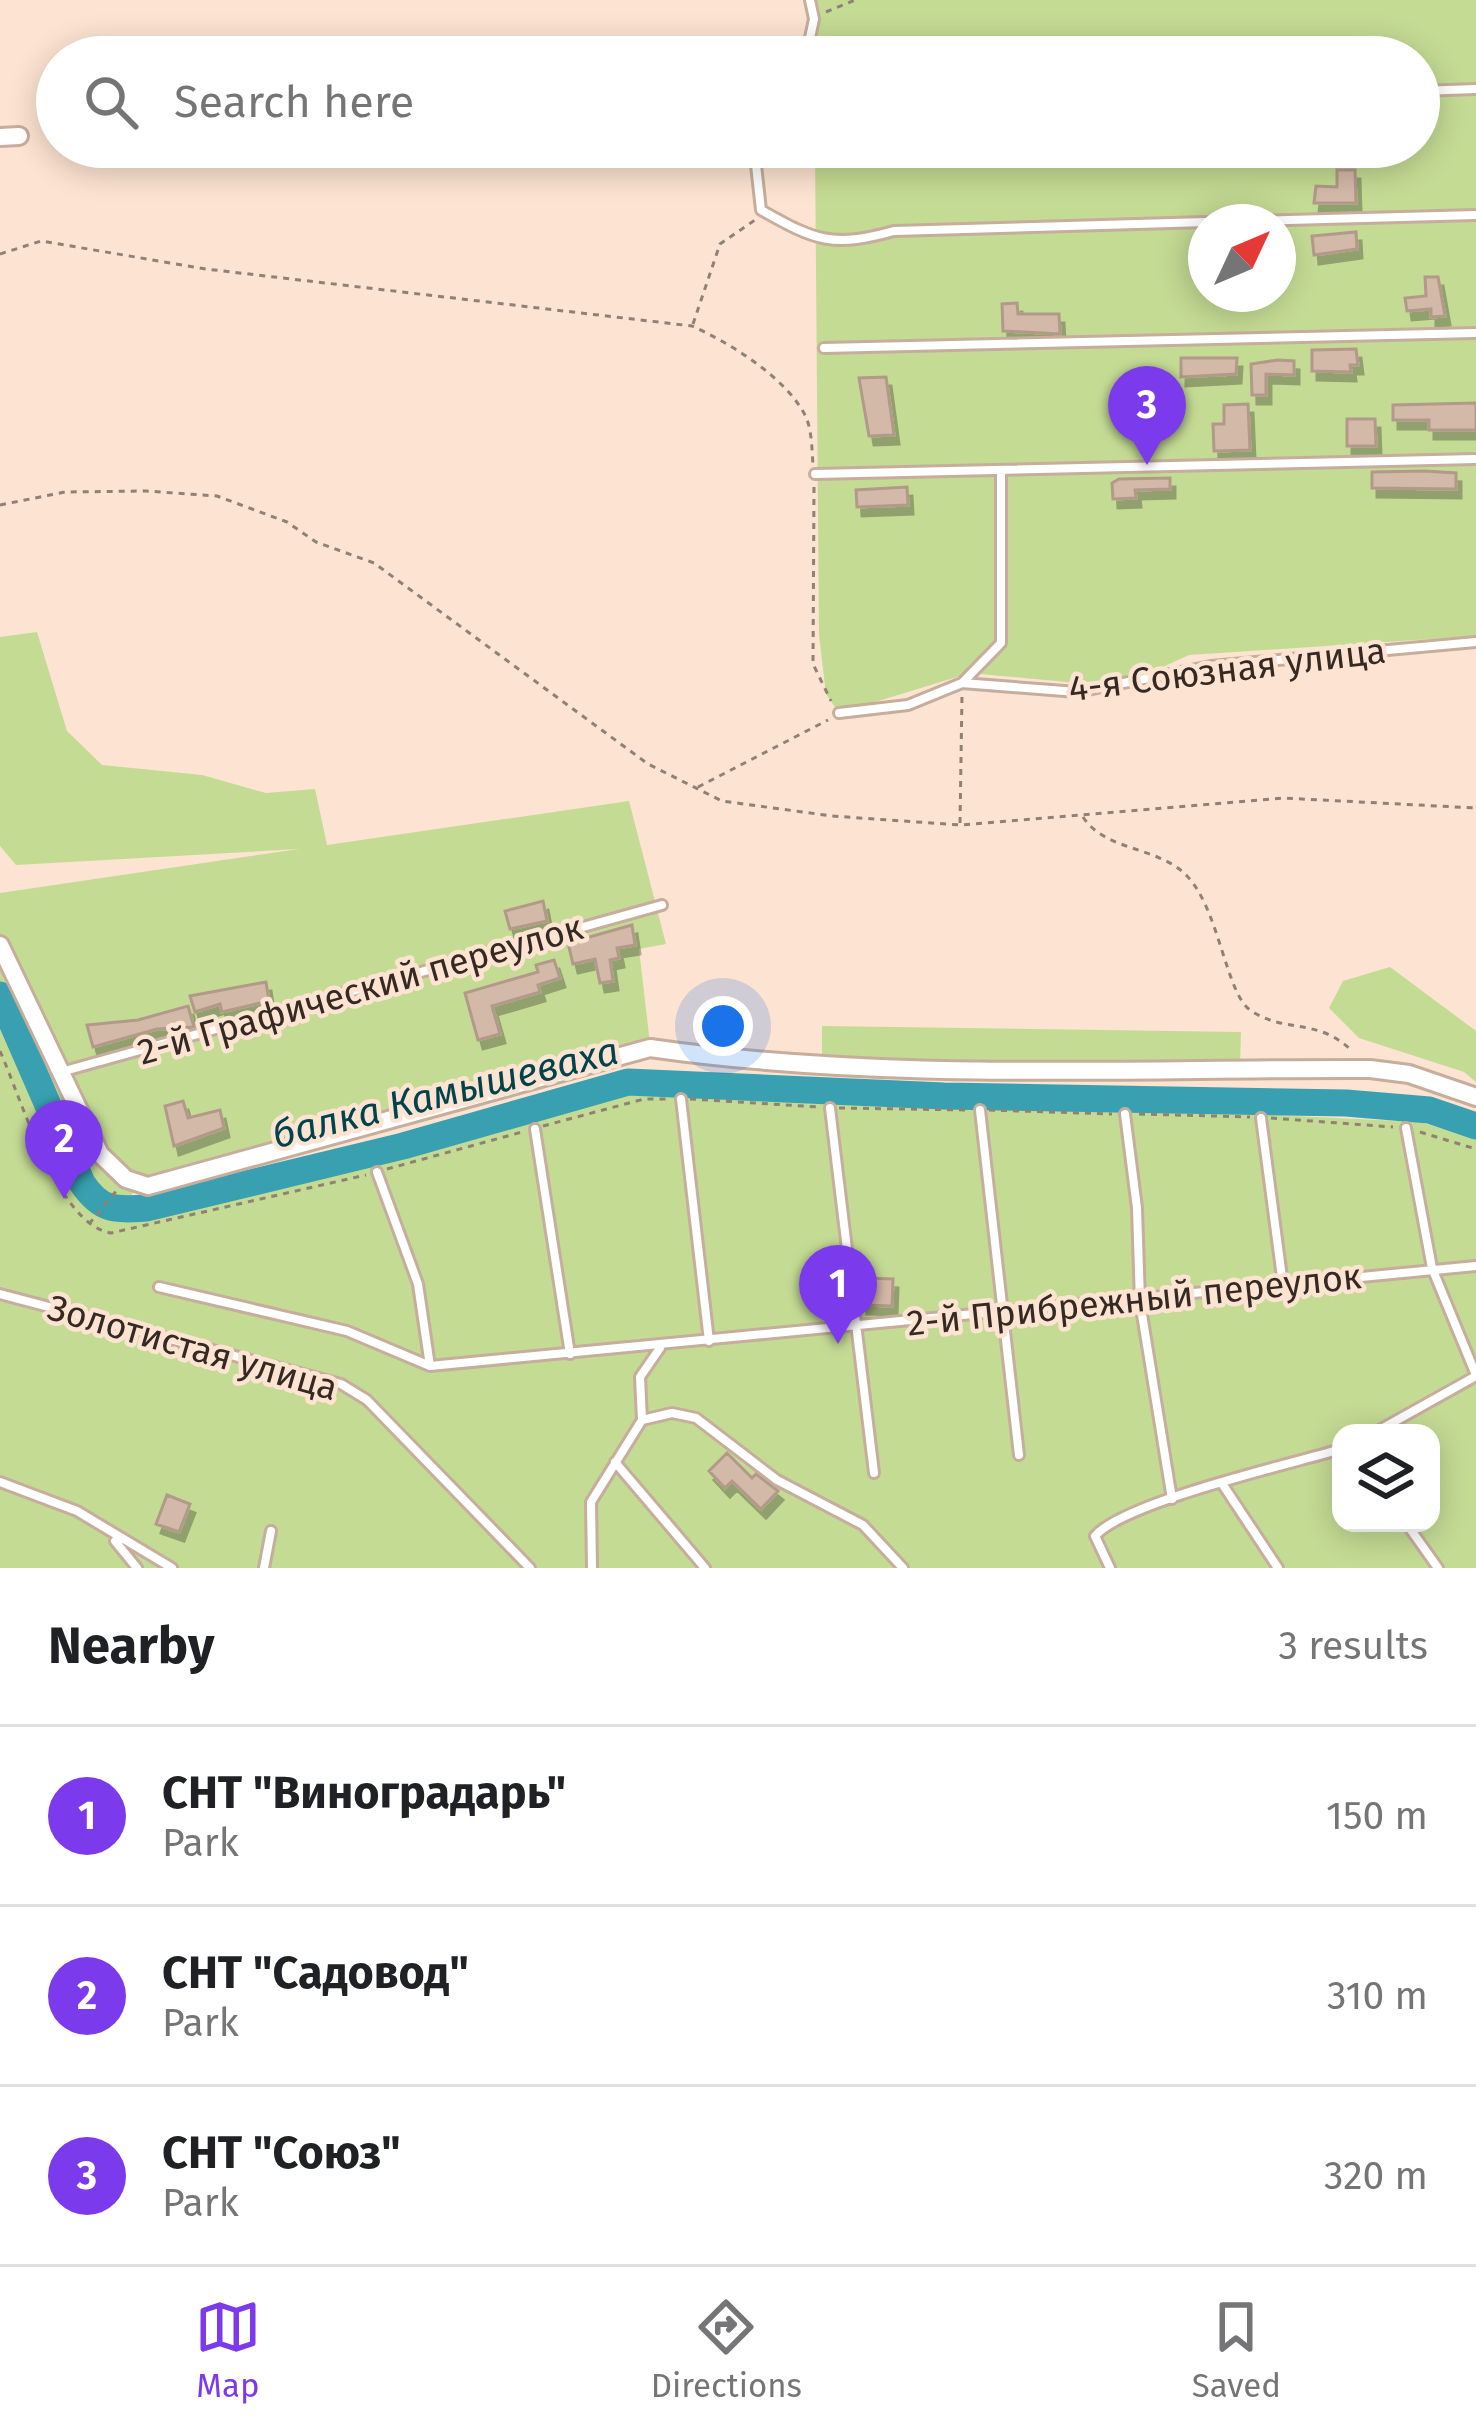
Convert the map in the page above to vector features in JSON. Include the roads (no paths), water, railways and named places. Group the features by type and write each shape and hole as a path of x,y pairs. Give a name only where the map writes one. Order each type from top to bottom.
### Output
{"street":[{"path":"0,945 100,1154 125,1179 148,1186 650,1048 690,1057 842,1068 1370,1069 1409,1074 1476,1097"}],"lane":[{"path":"810,0 814,19 810,36"},
{"path":"1440,90 1476,89"},
{"path":"756,168 761,211 816,241 856,242 894,231 1188,223"},
{"path":"1296,220 1476,215"},
{"path":"824,348 1476,333"},
{"path":"814,474 1476,458"},
{"path":"962,683 1001,643 1001,470"},
{"name":"4-я Союзная улица","path":"839,713 908,704 962,683 1077,692 1211,666 1476,642"},
{"name":"2-й Графический переулок","path":"59,1073 662,905"},
{"path":"681,1099 710,1341"},
{"path":"830,1108 874,1473"},
{"path":"980,1110 1019,1455"},
{"path":"1125,1114 1137,1208 1140,1302 1172,1499"},
{"path":"1261,1118 1283,1286"},
{"path":"1390,1424 1476,1375 1432,1268 1406,1128"},
{"path":"535,1129 570,1354"},
{"path":"377,1172 418,1284 430,1366"},
{"name":"2-й Прибрежный переулок","path":"159,1287 346,1331 430,1366 1140,1302 1476,1266"},
{"name":"Золотистая улица","path":"0,1294 341,1384 368,1400 530,1568"},
{"path":"592,1568 591,1502 642,1420 640,1377 661,1347"},
{"path":"642,1420 671,1413 696,1418 777,1480 863,1525 903,1568"},
{"path":"1110,1568 1095,1536 1104,1526 1172,1499 1332,1452"},
{"path":"615,1462 705,1568"},
{"path":"0,1482 77,1511 172,1568"},
{"path":"1223,1485 1278,1568"},
{"path":"264,1568 271,1531"},
{"path":"1412,1532 1438,1568"},
{"path":"111,1535 136,1568"}],"waterway":[{"name":"балка Камышеваха","path":"0,995 82,1183 102,1204 117,1208 147,1208 403,1146 628,1082 944,1096 1346,1103 1429,1110 1476,1126"}],"place":[{"name":"СНТ \"Союз\"","path":"1147,465"},
{"name":"СНТ \"Садовод\"","path":"64,1199"},
{"name":"СНТ \"Виноградарь\"","path":"838,1344"}]}
